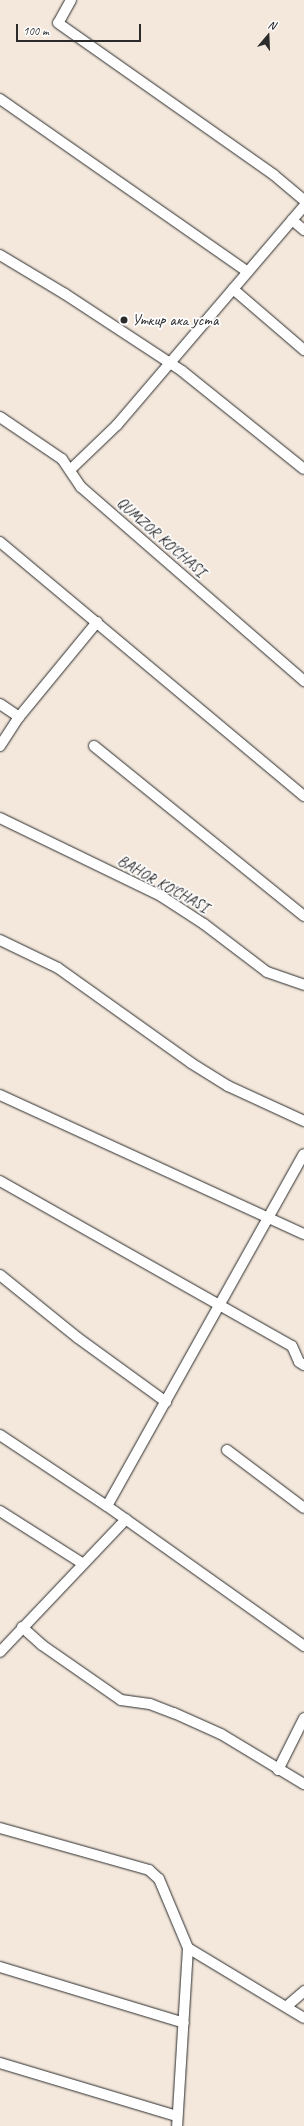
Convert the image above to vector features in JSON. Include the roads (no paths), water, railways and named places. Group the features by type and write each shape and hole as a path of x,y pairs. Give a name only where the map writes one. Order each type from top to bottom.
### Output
{"street":[{"path":"71,0 58,23 274,175 304,200"},
{"path":"0,99 248,272"},
{"path":"70,470 117,425 304,206"},
{"path":"292,220 304,230"},
{"path":"0,255 65,294 170,363 304,469"},
{"path":"233,289 304,350"},
{"name":"QUMZOR KO'CHASI","path":"0,416 62,459 81,487 304,681"},
{"path":"0,542 304,796"},
{"path":"0,746 19,717 97,622"},
{"path":"0,704 19,717"},
{"path":"94,746 304,916"},
{"name":"BAHOR KO'CHASI","path":"0,818 161,896 204,924 267,972 304,985"},
{"path":"0,940 58,968 191,1063 228,1086 304,1121"},
{"path":"0,1095 304,1234"},
{"path":"107,1506 304,1154"},
{"path":"0,1181 292,1346 299,1362 304,1365"},
{"path":"0,1275 78,1338 166,1402"},
{"path":"0,1435 126,1519 304,1646"},
{"path":"227,1450 304,1508"},
{"path":"0,1511 82,1563"},
{"path":"0,1652 82,1563 126,1519"},
{"path":"22,1627 42,1645 121,1700 150,1704 221,1734 278,1770 304,1784"},
{"path":"278,1770 304,1718"},
{"path":"0,1828 149,1870 159,1879 188,1948 177,2126"},
{"path":"188,1948 287,2006 304,2018"},
{"path":"0,1967 184,2023"},
{"path":"287,2006 304,1991"},
{"path":"0,2063 177,2116"}],"place":[{"name":"Уткир ака уста","path":"124,320"}]}
